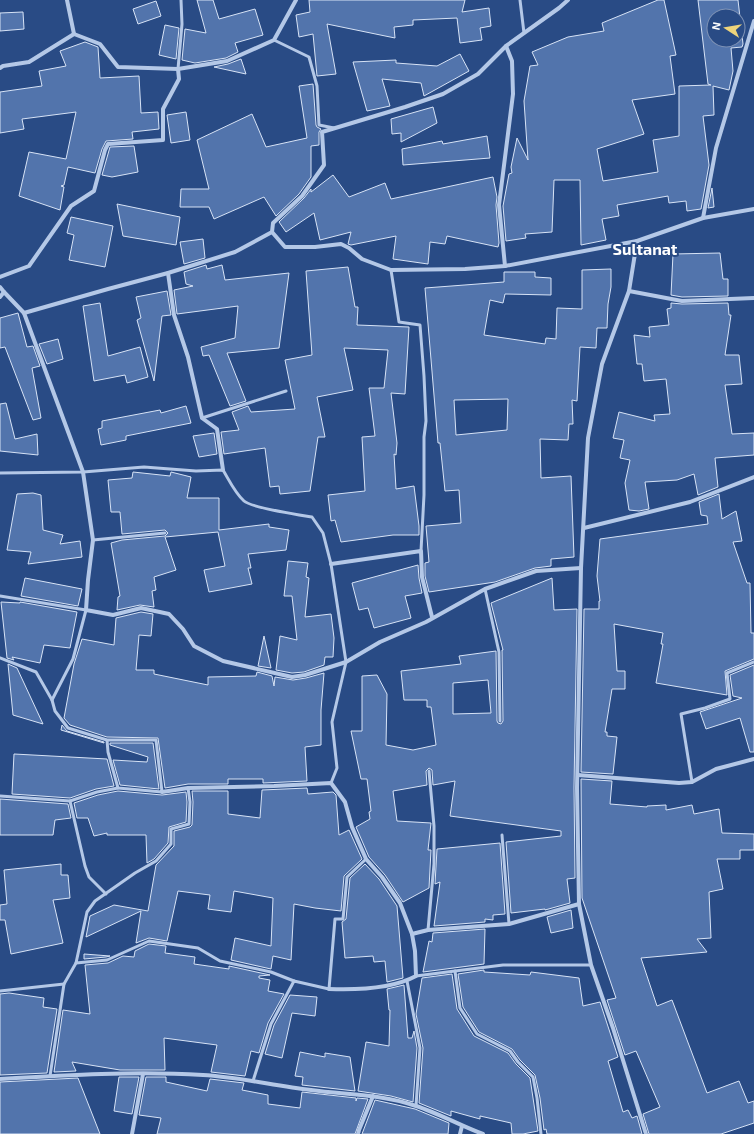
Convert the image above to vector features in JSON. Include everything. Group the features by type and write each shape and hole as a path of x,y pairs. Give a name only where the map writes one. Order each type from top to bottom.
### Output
{"street":[{"path":"67,0 74,34"},
{"path":"74,34 100,44 118,67 178,69 227,61 274,40 296,0"},
{"path":"568,0 506,46 478,74 443,94 322,132 324,166 302,196 273,223 272,232 285,247 315,247 341,244 349,248 362,260 391,270 465,270 505,266 637,241 703,218 754,209"},
{"path":"703,218 716,148 754,21"},
{"path":"0,68 3,66 29,62 74,34"},
{"path":"505,266 499,205 514,94 512,61 506,46"},
{"path":"0,277 30,266 70,206 94,191 108,144 163,140 163,109 179,79 178,69"},
{"path":"24,313 168,273 235,252 272,232"},
{"path":"637,241 629,291 602,364 588,438 581,568 578,775 579,904 591,965 613,1028 646,1134"},
{"path":"168,273 174,315 188,357 202,418 217,429 223,470"},
{"path":"0,287 24,313 83,472 93,540 86,610 113,615 141,608 169,614 183,629 194,646 223,661 292,677 305,675 346,662 380,642 426,622 432,617 485,589 536,571 581,568"},
{"path":"629,291 682,301 754,298"},
{"path":"0,297 4,292"},
{"path":"584,528 690,502 754,477"},
{"path":"331,564 421,551 422,577 432,617"},
{"path":"578,775 679,783 692,782 716,769 754,759"},
{"path":"162,792 188,788 331,783 345,802 352,827 366,859 382,877 400,904 412,934 415,951 416,976 407,981 361,990 329,989"},
{"path":"412,934 428,930 509,924 579,904"},
{"path":"132,1134 143,1074"},
{"path":"0,1079 50,1076 143,1074 204,1075 311,1090 373,1096 416,1106 483,1134"},
{"path":"358,1134 373,1096"},
{"path":"460,1134 462,1126"}],"lane":[{"path":"178,69 182,24 181,0"},
{"path":"520,0 524,33"},
{"path":"274,40 308,57 317,86 319,125 336,128"},
{"path":"391,270 399,322 420,325 426,421 424,438 424,496 421,551"},
{"path":"202,418 286,391"},
{"path":"0,473 83,472 144,467 196,471 223,470 232,486 245,502 281,512 312,517 323,533 331,564 346,662 332,722 337,768 331,783"},
{"path":"93,540 165,533"},
{"path":"485,589 499,652 500,721"},
{"path":"0,596 86,610 73,659 52,700"},
{"path":"0,658 36,672 52,700 55,710 68,728 107,740 156,740 162,792 118,788 97,792 70,801 0,796"},
{"path":"692,782 681,714 705,708 730,699 727,673 754,662"},
{"path":"107,740 108,752 118,788"},
{"path":"428,930 434,864 434,826 429,771"},
{"path":"50,1076 64,984 76,963 87,912 95,901 135,873 156,862 171,844 171,829 189,824 190,802 188,788"},
{"path":"70,801 87,872 89,877 106,894"},
{"path":"502,835 509,924"},
{"path":"76,963 107,960 149,941 198,948 220,961 271,972 294,981 329,989 335,918 343,919 347,877 366,859"},
{"path":"416,976 502,965 591,965"},
{"path":"455,971 460,1008 477,1034 510,1051 518,1062 533,1077 541,1134"},
{"path":"253,1081 271,1024 294,981"},
{"path":"407,981 420,1048 416,1106"},
{"path":"0,991 64,984"}],"building":[{"path":"197,0 213,0 219,19 255,9 263,35 235,43 238,52 226,58 195,63 182,60 185,29 206,33"},
{"path":"309,0 465,0 462,12 489,8 491,26 480,28 482,40 460,43 457,18 413,20 413,25 394,27 395,38 327,24 336,74 317,76 313,34 299,37 296,15 310,12"},
{"path":"658,0 664,0 676,55 670,56 675,94 632,100 644,134 597,149 603,181 658,172 653,140 679,136 679,86 711,85 708,84 698,0 738,0 739,8 706,8 706,48 731,48 733,71 729,90 713,86 714,115 703,116 709,165 701,209 687,211 686,201 669,203 668,196 617,205 619,216 602,219 606,240 581,245 580,180 554,180 552,232 525,234 526,238 506,241 503,206 509,174 512,173 511,167 517,138 528,160 524,101 530,66 538,65 532,52 568,37 604,31 602,23"},
{"path":"156,1 161,16 138,24 133,9"},
{"path":"23,12 24,29 0,31 0,13"},
{"path":"165,25 179,28 176,59 159,55"},
{"path":"85,42 98,47 100,78 139,76 141,113 158,112 159,129 132,132 133,139 106,141 95,173 68,167 64,185 61,186 64,187 60,210 19,196 29,152 66,159 76,112 22,119 24,129 0,133 0,92 42,86 39,71 66,66 60,51"},
{"path":"460,54 469,71 424,96 421,83 382,79 390,106 367,111 353,62 396,60 396,63 437,66"},
{"path":"241,59 246,74 214,67 228,64"},
{"path":"313,84 316,125 321,129 319,132 319,145 311,146 311,177 299,194 276,216 264,197 214,219 209,207 180,207 181,189 209,189 197,140 252,114 266,147 307,138 299,86"},
{"path":"433,107 437,123 401,142 401,133 392,134 391,119"},
{"path":"186,112 190,140 171,143 167,115"},
{"path":"487,136 490,158 403,165 402,149 442,141 443,144"},
{"path":"134,146 138,172 112,177 102,175 110,147"},
{"path":"333,175 349,197 385,183 391,199 493,177 497,197 498,247 447,236 445,244 430,242 428,264 393,259 396,236 351,245 348,244 351,232 320,240 314,213 286,232 279,222 304,198 311,189 311,192"},
{"path":"712,188 714,207 708,208"},
{"path":"117,204 180,217 176,245 123,236"},
{"path":"71,217 113,226 105,267 69,260 74,235 67,233"},
{"path":"203,239 205,258 184,264 180,242"},
{"path":"720,253 723,279 728,279 728,296 682,297 671,295 673,254"},
{"path":"206,265 207,269 222,265 225,280 289,273 279,348 227,353 246,401 230,406 209,355 203,356 201,347 235,338 238,306 177,314 174,290 193,286 186,284 184,272"},
{"path":"348,267 355,307 358,307 357,325 409,327 405,394 391,393 397,443 396,455 394,454 396,489 414,486 419,535 393,535 341,542 335,520 331,521 328,495 365,491 362,437 375,436 369,388 384,388 388,350 344,348 353,390 317,397 325,437 318,437 310,491 280,494 279,486 270,487 265,448 224,454 221,432 239,430 232,412 248,406 251,412 295,409 285,360 312,355 306,271"},
{"path":"611,269 611,287 608,304 607,328 597,328 596,348 580,347 577,401 572,400 573,424 569,424 568,440 540,439 541,478 571,476 574,557 551,559 551,566 535,568 495,582 429,592 425,576 425,563 429,562 426,526 461,523 459,490 445,491 440,443 438,443 425,288 504,282 504,272 535,272 535,277 551,278 551,295 505,294 503,303 490,300 484,335 545,344 546,338 556,339 557,308 582,309 582,270","holes":["508,399 507,430 456,435 454,400"]},
{"path":"167,291 171,315 162,316 154,381 137,320 141,318 136,297"},
{"path":"100,303 108,356 140,347 148,377 127,383 125,375 94,381 83,306"},
{"path":"671,303 728,303 729,315 731,315 725,355 739,355 742,384 725,385 732,434 754,433 754,455 715,458 718,487 698,495 694,474 677,480 645,482 649,509 639,511 629,510 625,483 630,460 620,458 624,440 613,438 619,412 655,421 654,415 670,414 666,379 644,381 642,364 637,364 634,335 650,337 649,327 669,325 667,309 671,308"},
{"path":"18,313 27,347 33,346 40,366 32,368 41,418 33,420 5,347 0,348 0,318"},
{"path":"58,339 63,359 47,364 39,344"},
{"path":"6,403 15,439 37,434 38,455 0,451 0,404"},
{"path":"186,406 191,423 126,436 126,440 101,445 98,429 102,428 102,421 160,410 161,413"},
{"path":"214,433 217,454 199,457 193,436"},
{"path":"133,472 170,476 171,472 191,477 187,498 219,498 219,530 269,524 269,527 289,530 286,550 248,554 251,568 248,568 252,584 209,592 204,570 225,566 218,532 165,537 176,570 154,577 156,590 152,591 154,607 140,605 117,610 118,597 120,596 111,543 122,540 165,536 168,533 165,530 122,534 120,512 111,512 108,480 132,478"},
{"path":"33,493 41,495 43,530 63,535 60,544 80,541 82,557 28,564 31,552 7,550 17,494"},
{"path":"719,494 722,519 736,511 742,541 733,542 747,583 750,583 751,633 754,633 754,659 725,671 727,695 656,683 663,644 661,644 663,633 614,624 617,671 625,671 625,689 612,689 605,732 607,732 607,736 617,737 613,774 581,772 584,609 599,609 600,601 597,576 600,539 708,524 707,516 701,515 699,502"},
{"path":"288,561 308,563 306,577 309,578 305,617 331,614 334,638 333,657 325,657 324,665 304,672 292,673 276,670 280,636 297,640 292,596 284,596"},
{"path":"418,565 422,593 405,596 411,618 374,628 368,608 359,610 352,583"},
{"path":"25,578 82,589 78,606 21,596"},
{"path":"552,578 554,610 577,609 574,788 575,878 567,879 570,903 545,910 511,913 506,842 561,836 561,831 450,816 455,781 433,785 432,770 429,768 426,771 427,785 393,791 397,821 431,823 428,850 431,850 429,888 403,902 385,875 369,857 356,827 370,819 369,812 371,811 367,779 361,779 351,731 362,731 362,676 377,675 387,694 386,745 413,750 436,745 431,707 427,707 427,700 404,700 401,671 461,664 459,656 496,651 497,721 501,724 503,721 503,650 491,603","holes":["488,680 491,713 453,714 453,683"]},
{"path":"1,602 20,602 77,612 70,648 44,645 40,663 12,657 14,660 7,658"},
{"path":"141,612 153,614 151,636 139,635 136,670 154,670 154,674 208,685 208,677 256,676 257,672 272,676 274,686 275,677 293,680 324,673 321,710 321,745 305,747 307,781 263,783 263,779 228,779 228,784 188,784 165,788 158,738 107,737 70,725 64,718 74,664 82,639 114,645 116,618"},
{"path":"264,636 271,668 258,666"},
{"path":"8,664 17,668 43,724 13,715"},
{"path":"754,665 754,752 750,752 740,718 706,729 700,712 742,698 733,696 730,675"},
{"path":"62,725 67,731 104,743 61,730"},
{"path":"110,743 153,743 159,789 120,785 113,760 147,762 148,757 110,745"},
{"path":"14,754 107,759 114,786 96,789 70,798 12,794"},
{"path":"581,779 612,781 610,804 647,807 666,805 666,810 692,805 694,814 719,809 722,833 754,834 754,850 740,850 740,859 717,859 723,889 709,892 711,938 697,939 707,952 641,958 657,1006 672,1000 707,1093 739,1081 748,1103 754,1101 754,1123 721,1134 649,1134 643,1114 660,1107 636,1051 625,1055 607,1000 616,998 582,898"},
{"path":"307,788 308,794 333,792 336,795 339,835 349,830 362,859 344,876 341,911 294,904 291,960 273,956 271,969 231,960 235,938 271,946 273,898 234,891 231,912 208,909 210,895 178,891 167,941 149,938 136,943 141,911 86,937 90,916 114,905 148,911 156,865 174,846 174,831 190,827 192,825 192,791 228,791 228,814 260,818 262,790"},
{"path":"118,791 162,795 186,792 186,822 169,827 168,843 154,859 147,863 146,835 107,835 107,833 94,836 88,818 77,818 74,803 98,795"},
{"path":"0,799 68,804 71,818 55,820 53,835 0,835"},
{"path":"500,843 505,914 493,915 493,920 485,919 485,922 434,926 440,882 435,884 437,849"},
{"path":"61,864 61,875 68,875 70,898 53,900 63,943 11,954 5,920 0,920 0,905 7,904 4,870"},
{"path":"365,864 379,879 397,906 403,978 387,982 385,961 374,962 373,956 345,958 342,922 346,919 350,878"},
{"path":"571,910 573,928 551,933 547,917"},
{"path":"485,929 484,964 423,972 429,941 432,942 433,933"},
{"path":"149,944 166,946 165,953 195,957 194,964 229,969 229,966 270,975 259,976 259,978 270,980 268,991 284,994 268,1023 259,1053 251,1051 245,1076 211,1072 217,1045 164,1038 165,1070 120,1070 72,1062 76,1071 54,1072 63,1010 90,1014 85,965 108,963 123,956 134,957 135,951"},
{"path":"84,954 110,956 84,959"},
{"path":"484,970 484,972 530,975 531,972 579,978 583,1006 600,1002 618,1057 608,1061 623,1112 628,1110 632,1118 637,1116 642,1134 547,1134 546,1129 544,1130 540,1098 535,1075 520,1060 512,1049 479,1032 463,1007 458,974"},
{"path":"452,974 457,1009 474,1036 508,1053 516,1064 530,1078 538,1131 523,1134 512,1134 511,1123 480,1116 480,1119 451,1111 451,1116 419,1103 423,1048 416,1014 422,978"},
{"path":"404,985 408,1038 412,1038 414,1031 417,1048 413,1102 391,1096 358,1091 366,1042 389,1046 390,1010 387,989"},
{"path":"9,993 44,998 43,1007 57,1009 47,1073 0,1075 0,994"},
{"path":"290,995 317,997 315,1016 292,1013 282,1058 265,1054 274,1025"},
{"path":"300,1052 325,1057 325,1053 350,1057 355,1091 302,1085 303,1077 295,1076"},
{"path":"119,1077 139,1077 132,1114 114,1111"},
{"path":"146,1077 166,1077 166,1082 207,1091 210,1079 244,1083 242,1090 268,1095 268,1104 300,1108 302,1092 356,1098 356,1101 357,1098 368,1099 355,1134 157,1134 161,1118 139,1115"},
{"path":"78,1078 100,1134 0,1134 0,1082"},
{"path":"375,1100 415,1109 449,1123 448,1134 362,1134"}],"district":[{"name":"Sultanat","path":"645,248"}]}
